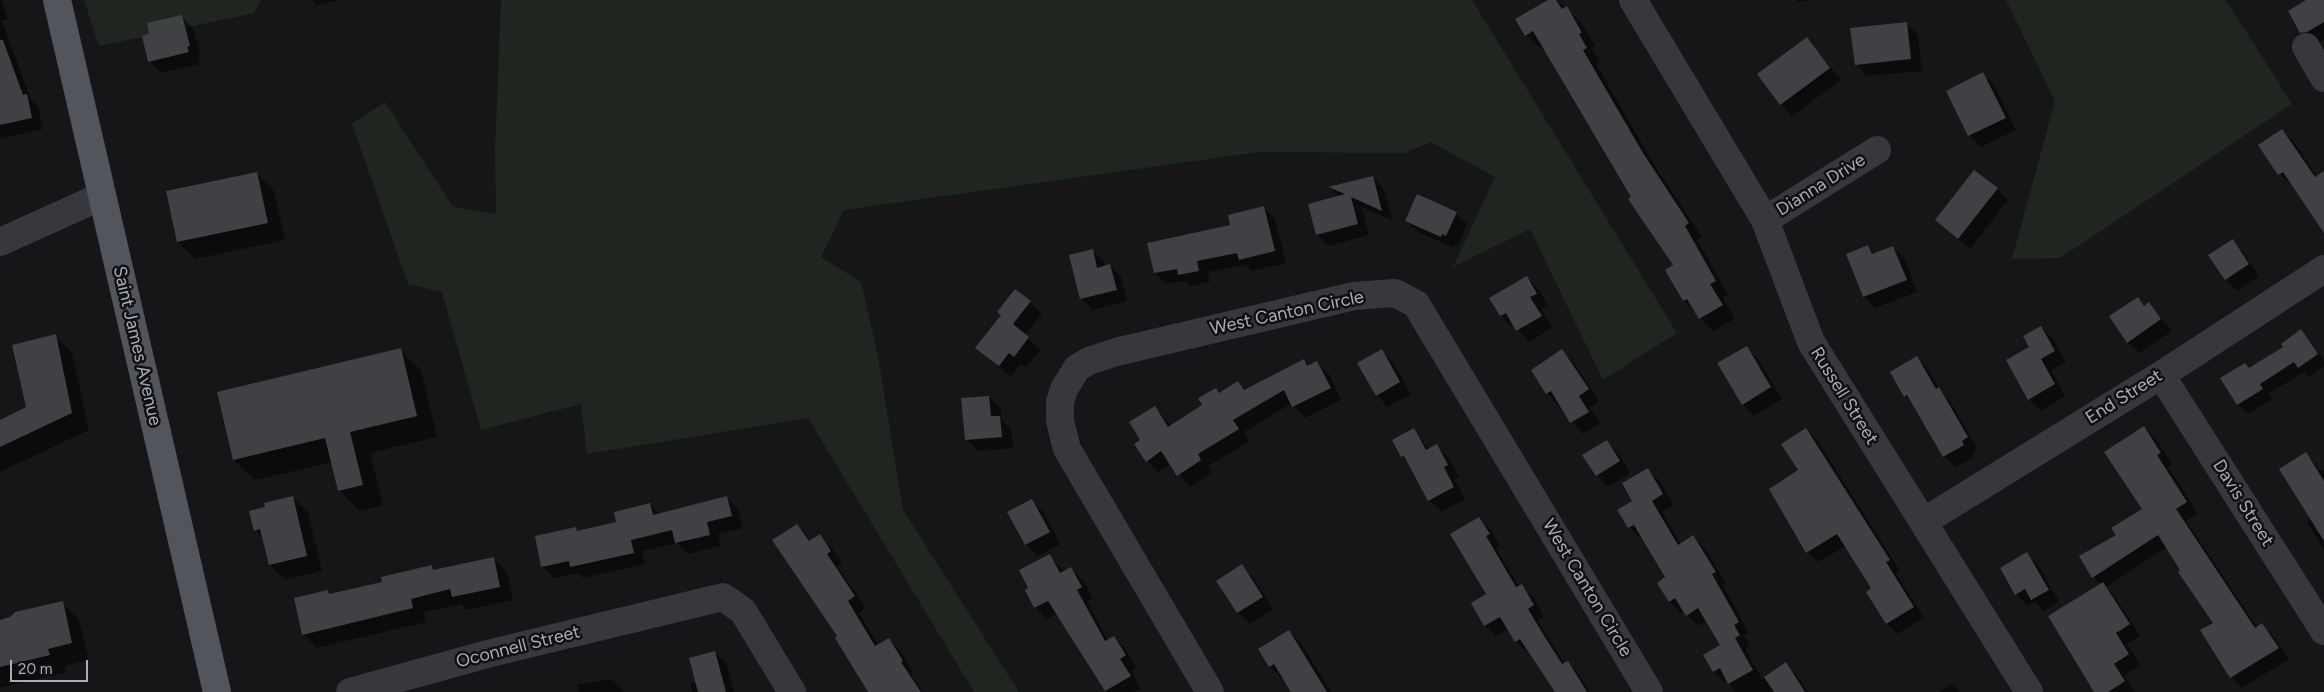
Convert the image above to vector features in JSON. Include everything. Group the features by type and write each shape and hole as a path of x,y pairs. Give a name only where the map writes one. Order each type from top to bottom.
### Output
{"main road":[{"name":"Saint James Avenue","path":"56,0 217,692"}],"street":[{"name":"Russell Street","path":"1633,0 1766,220 1811,342 2029,692"},
{"path":"2306,46 2324,78"},
{"name":"Dianna Drive","path":"1766,220 1877,150"},
{"path":"0,242 102,196"},
{"name":"End Street","path":"1923,522 2161,375 2324,269"},
{"name":"West Canton Circle","path":"1210,692 1068,449 1060,421 1060,402 1064,389 1077,368 1089,361 1116,352 1354,296 1394,293 1416,304 1649,692"},
{"name":"Davis Street","path":"2161,375 2324,631"},
{"name":"Oconnell Street","path":"350,692 491,653 723,597 743,610 792,692"}],"shaded area":[{"path":"84,0 261,0 254,13 99,46"},
{"path":"501,0 1472,0 1677,333 1603,380 1530,229 1453,267 1495,177 1431,142 1404,153 1259,152 844,210 821,257 861,282 878,356 903,510 1019,692 974,692 808,418 587,454 581,404 481,430 442,292 408,284 352,124 385,102 453,207 496,214 495,150"},
{"path":"2006,0 2226,0 2292,104 2060,258 2012,259 2055,101"}],"building":[{"path":"1548,0 1556,0 1562,9 1567,6 1582,33 1579,34 1587,48 1583,50 1643,153 1689,223 1685,226 1716,281 1710,284 1723,305 1699,319 1687,299 1683,301 1665,270 1673,265 1628,199 1631,197 1533,31 1525,36 1515,19"},
{"path":"2306,0 2324,0 2324,22 2307,32 2300,33 2288,11"},
{"path":"182,15 190,46 187,47 189,52 148,62 142,36 149,34 147,23"},
{"path":"1907,22 1911,59 1855,65 1850,28"},
{"path":"1807,37 1830,68 1780,105 1757,74"},
{"path":"0,40 3,40 23,95 27,94 32,118 0,125"},
{"path":"1983,72 2006,118 1968,136 1946,91"},
{"path":"2282,129 2315,177 2324,171 2324,233 2283,172 2278,175 2258,145"},
{"path":"1974,170 1998,188 1958,239 1935,220"},
{"path":"257,172 268,223 177,242 166,191"},
{"path":"1373,176 1382,211 1351,197 1358,224 1316,235 1308,204 1345,194 1328,187"},
{"path":"1417,194 1457,212 1446,236 1442,234 1441,237 1405,221"},
{"path":"1264,206 1275,251 1239,260 1237,253 1197,261 1199,271 1178,275 1177,269 1154,273 1147,243 1230,225 1228,215"},
{"path":"2233,239 2249,264 2225,280 2208,255"},
{"path":"1868,245 1872,254 1893,246 1907,280 1863,297 1846,254"},
{"path":"1093,249 1097,268 1110,264 1117,290 1080,299 1069,255"},
{"path":"1527,276 1537,294 1530,297 1542,316 1516,331 1506,313 1500,316 1489,298"},
{"path":"1015,289 1031,301 1013,324 1029,337 1014,357 1009,353 999,366 975,348 1001,315 997,312"},
{"path":"2138,297 2144,306 2149,302 2161,319 2127,343 2109,316"},
{"path":"2041,326 2055,351 2041,359 2055,384 2028,400 2006,360 2029,347 2023,336"},
{"path":"2301,329 2318,354 2298,368 2294,362 2260,384 2263,389 2237,405 2220,378 2245,363 2249,368 2283,347 2281,344"},
{"path":"56,334 72,413 0,447 0,420 26,407 12,345"},
{"path":"1747,346 1771,387 1742,405 1717,363"},
{"path":"401,348 417,416 350,432 363,485 338,491 325,438 233,460 217,392"},
{"path":"1382,349 1400,382 1376,396 1357,363"},
{"path":"1562,349 1589,389 1579,396 1589,412 1570,423 1551,391 1546,394 1531,370"},
{"path":"1917,356 1936,389 1939,387 1968,437 1962,441 1964,445 1943,457 1907,395 1904,397 1890,372"},
{"path":"1304,359 1307,366 1317,361 1331,388 1292,407 1284,390 1233,420 1239,429 1198,454 1201,460 1177,476 1161,451 1146,462 1134,444 1140,440 1129,422 1155,406 1168,427 1202,405 1198,398 1216,388 1219,393 1238,381 1244,390"},
{"path":"989,396 991,416 1000,416 1002,437 965,440 961,398"},
{"path":"2144,426 2161,453 2157,455 2187,502 2176,509 2255,628 2262,623 2279,648 2230,678 2200,630 2213,623 2178,572 2180,570 2158,535 2092,578 2079,556 2116,535 2111,528 2142,509 2104,452"},
{"path":"1414,428 1426,450 1437,444 1448,465 1444,467 1454,487 1428,501 1404,456 1401,457 1392,440"},
{"path":"1806,428 1890,560 1886,562 1914,607 1886,624 1866,592 1871,588 1837,534 1806,553 1769,489 1798,470 1781,444"},
{"path":"1607,440 1620,461 1596,476 1582,455"},
{"path":"2306,452 2324,481 2324,541 2279,469"},
{"path":"1648,468 1663,494 1652,501 1678,545 1693,535 1716,572 1712,574 1739,622 1734,625 1740,635 1735,638 1753,670 1728,684 1720,668 1713,672 1703,655 1720,645 1698,608 1686,616 1675,598 1669,602 1657,583 1665,577 1634,525 1628,528 1617,510 1632,501 1622,483"},
{"path":"293,496 307,556 269,565 260,529 254,531 249,511 265,507 264,503"},
{"path":"727,496 732,516 707,522 710,535 675,543 672,530 631,540 634,553 570,567 569,561 541,567 535,536 576,527 577,531 616,522 614,512 650,503 653,515"},
{"path":"1032,499 1050,532 1025,545 1007,512"},
{"path":"1479,517 1490,534 1486,536 1516,587 1522,584 1534,605 1528,609 1543,634 1562,664 1568,661 1587,692 1555,692 1520,639 1515,642 1500,617 1484,626 1471,603 1486,594 1450,534"},
{"path":"797,524 809,541 820,534 831,551 827,554 855,596 848,601 875,646 889,638 903,661 901,662 921,692 868,692 835,638 837,636 772,540"},
{"path":"2027,552 2049,590 2031,600 2025,589 2015,595 2000,568"},
{"path":"1050,554 1060,573 1071,567 1082,587 1077,590 1105,641 1114,636 1126,655 1120,659 1131,676 1105,691 1048,601 1034,608 1025,590 1028,588 1019,570"},
{"path":"494,557 500,587 452,597 450,589 411,599 413,608 302,635 294,598 328,590 329,594 382,582 381,577 432,565 433,570"},
{"path":"1242,564 1263,597 1237,613 1216,581"},
{"path":"2103,582 2130,624 2116,633 2129,654 2114,664 2125,681 2108,692 2094,692 2048,616"},
{"path":"63,601 72,643 48,649 50,655 0,667 0,620 10,617 15,612"},
{"path":"1289,630 1327,692 1291,692 1274,664 1269,667 1258,649"},
{"path":"715,651 726,692 698,692 689,658"},
{"path":"1786,662 1805,692 1774,692 1764,677"}]}
